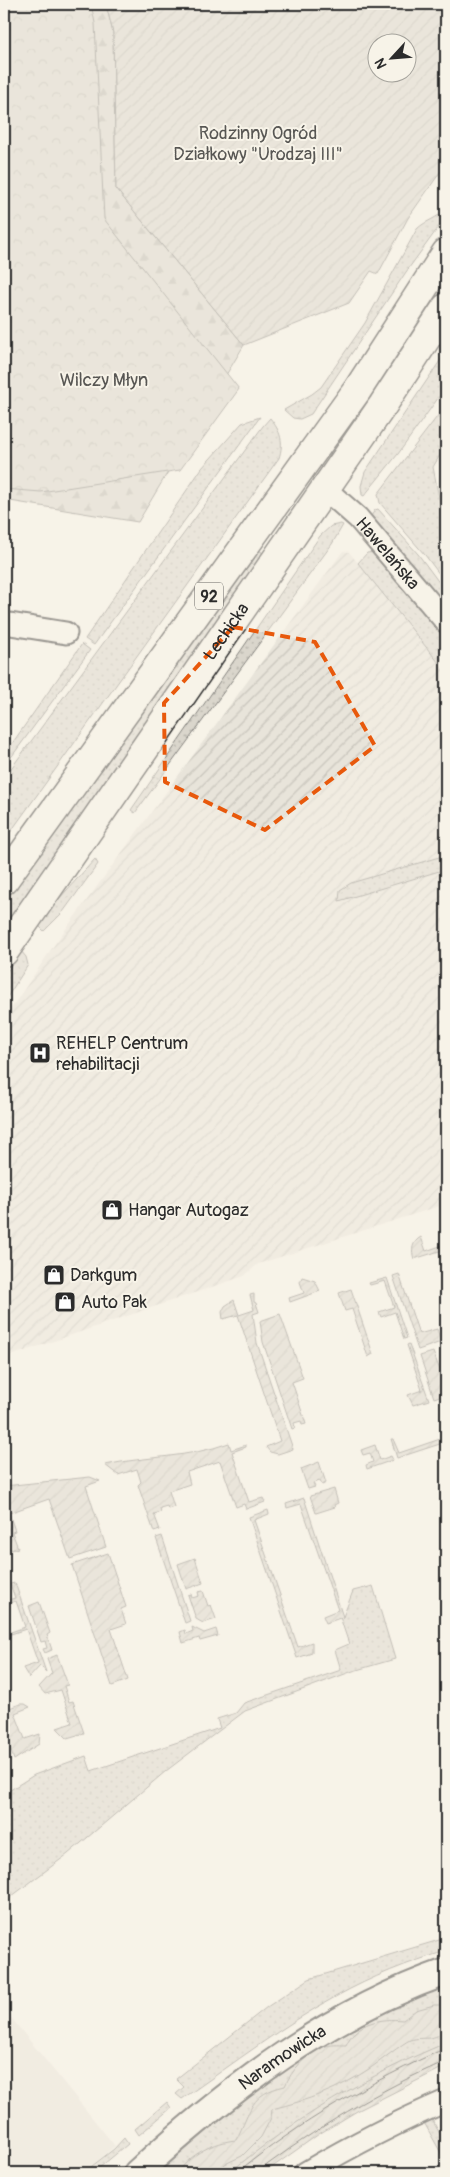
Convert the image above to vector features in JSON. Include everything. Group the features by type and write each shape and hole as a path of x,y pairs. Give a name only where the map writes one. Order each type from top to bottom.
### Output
{"main road":[{"name":"Lechicka","path":"4,880 352,396 446,253"},
{"name":"Lechicka","path":"7,944 325,490 446,308"}],"street":[{"name":"Hawelańska","path":"325,490 358,518 446,622"},
{"path":"4,623 66,633"},
{"name":"Naramowicka","path":"137,2173 232,2093 293,2048 366,2005 446,1972"},
{"path":"305,2173 398,2121 446,2101"}],"highlighted area":[{"path":"233,627 315,642 375,746 265,830 165,782 164,703"}],"shaded area":[{"path":"343,551 349,552 446,672 446,1204 258,1264 244,1276 4,1358 4,1019 57,941"},
{"path":"4,2009 115,2146 83,2173 4,2173"}],"green space":[{"name":"Wilczy Młyn","path":"4,4 106,4 113,33 116,189 244,345 138,522 4,500"},
{"name":"Wilczy Młyn","path":"4,4 91,4 95,23 104,219 239,389 180,470 41,492 4,489"},
{"name":"Rodzinny Ogród Działkowy \"Urodzaj III\"","path":"106,4 446,4 446,164 408,218 378,274 371,271 349,303 244,345 116,189 113,33"},
{"path":"446,208 446,217 406,272 311,414 300,419 293,418 284,410 321,387 365,323 417,229 439,215"},
{"path":"446,352 446,387 398,454 364,496 362,495 361,486 365,472"},
{"path":"446,405 446,445 433,467 446,534 446,583 425,555 380,503 378,494"},
{"path":"260,417 94,645 85,639 202,468 242,423"},
{"path":"270,418 277,428 280,437 279,458 4,841 4,778"},
{"path":"378,509 418,554 446,592 446,607 371,516"},
{"path":"343,525 332,544 135,813 131,810 320,536 331,526"},
{"path":"258,550 262,552 263,556 20,904 22,905 8,918 4,915 4,902"},
{"path":"375,552 443,633 446,648 444,656 439,663 358,563 367,553"},
{"path":"82,644 90,650 4,767 4,755"},
{"path":"446,855 446,869 339,901 340,890 351,883"},
{"path":"95,859 98,864 63,912 44,931 40,927 39,921"},
{"path":"21,951 26,957 28,965 4,1002 4,976"},
{"path":"421,1237 426,1251 446,1244 446,1249 414,1259 413,1246"},
{"path":"399,1274 419,1334 437,1329 441,1342 418,1350 393,1276"},
{"path":"302,1277 315,1281 320,1291 290,1302 289,1298 304,1293 300,1282"},
{"path":"387,1278 407,1338 404,1339 395,1312 381,1317 379,1312 394,1307 385,1281 370,1285 369,1283"},
{"path":"351,1289 373,1354 368,1357 352,1309 345,1311 339,1293"},
{"path":"254,1294 254,1302 259,1312 253,1314 257,1343 293,1449 278,1454 270,1452 266,1447 280,1441 238,1315 223,1319 222,1312 225,1306 234,1300 239,1315 254,1310 250,1295"},
{"path":"280,1314 303,1378 292,1382 306,1424 302,1425 301,1421 294,1423 295,1428 292,1429 263,1342 260,1321"},
{"path":"409,1344 429,1400 413,1405 408,1395 422,1390 407,1345"},
{"path":"433,1352 446,1386 446,1394 434,1398 420,1356"},
{"path":"446,1437 446,1442 397,1458 391,1439 393,1439 399,1453"},
{"path":"229,1443 231,1450 246,1445 246,1447 232,1452 249,1502 263,1498 265,1502 246,1509 244,1504 236,1507 220,1461 187,1472 190,1484 169,1491 174,1507 168,1509 167,1506 160,1508 161,1512 154,1514 160,1530 154,1532 138,1485 141,1482 137,1469 118,1475 105,1465 199,1452"},
{"path":"375,1445 380,1460 391,1456 393,1460 367,1469 366,1465 373,1462 370,1453 363,1455 361,1450"},
{"path":"319,1462 326,1483 322,1485 320,1481 313,1483 315,1487 308,1489 301,1469"},
{"path":"90,1477 100,1481 86,1486 106,1547 70,1559 49,1499 9,1513 15,1531 12,1532 18,1548 11,1550 9,1547 4,1548 4,1486"},
{"path":"334,1489 338,1503 334,1505 335,1507 316,1513 310,1496"},
{"path":"304,1498 343,1617 326,1623 323,1616 338,1610 301,1504 287,1508 286,1504"},
{"path":"268,1510 269,1514 254,1520 298,1647 312,1642 312,1653 297,1658 249,1517"},
{"path":"162,1536 190,1621 185,1623 156,1538"},
{"path":"108,1553 126,1607 121,1609 126,1624 111,1629 128,1680 112,1686 72,1565"},
{"path":"195,1558 203,1583 186,1589 178,1564"},
{"path":"15,1583 46,1672 40,1666 29,1678 23,1668 38,1663 26,1629 11,1634 11,1632 25,1627 16,1601 4,1605 4,1601 15,1598 10,1584"},
{"path":"373,1586 395,1659 353,1671 245,1711 166,1771 68,1854 4,1902 4,1794 34,1775 86,1756 91,1771 220,1728 217,1719 236,1713 244,1703 341,1670 335,1650 349,1644 340,1617 343,1617 353,1591"},
{"path":"203,1591 208,1606 211,1605 216,1619 203,1623 196,1619 188,1595 191,1594 192,1598 199,1596 198,1592"},
{"path":"39,1602 50,1633 47,1635 52,1650 45,1653 43,1649 47,1648 45,1641 41,1642 29,1606"},
{"path":"192,1627 204,1633 216,1629 218,1636 200,1641 199,1638 183,1643 180,1632 185,1630 186,1634 193,1631"},
{"path":"57,1655 68,1685 64,1686 69,1702 73,1701 84,1733 67,1738 57,1728 72,1723 61,1690 45,1694 39,1687 52,1673 47,1659"},
{"path":"20,1704 30,1707 15,1713 25,1739 40,1734 39,1744 14,1760 4,1729 4,1710"},
{"path":"446,1938 446,1951 390,1970 363,1982 317,2007 278,2032 182,2099 176,2094 184,2087 176,2079 267,2007 309,1979"},
{"path":"446,1986 446,2043 393,2067 347,2092 269,2142 229,2173 158,2173 284,2070 329,2040 372,2017"},
{"path":"434,2005 446,2005 446,2031 432,2038 410,2040 369,2069 334,2089 311,2098 272,2109 271,2118 261,2137 242,2156 225,2164 218,2173 178,2173 189,2160 203,2150 220,2143 236,2140 249,2112 258,2099 273,2089 285,2086 295,2069 317,2050 326,2046 346,2045 356,2031 370,2023 386,2020 403,2020 416,2010"},
{"path":"446,2043 446,2066 357,2111 319,2134 264,2173 229,2173 279,2135 333,2100 389,2069"},
{"path":"167,2102 171,2108 139,2135 135,2129"},
{"path":"429,2114 446,2145 446,2162 421,2117"},
{"path":"124,2138 128,2144 93,2173 83,2173 114,2149"}],"tram line":[{"path":"236,2173 260,2154 337,2104 391,2074 446,2048"},
{"path":"256,2173 348,2111 421,2072 446,2061"}],"place":[{"name":"REHELP Centrum rehabilitacji","path":"40,1053"},
{"name":"Hangar Autogaz","path":"112,1210"},
{"name":"Darkgum","path":"54,1275"},
{"name":"Auto Pak","path":"65,1302"}]}
